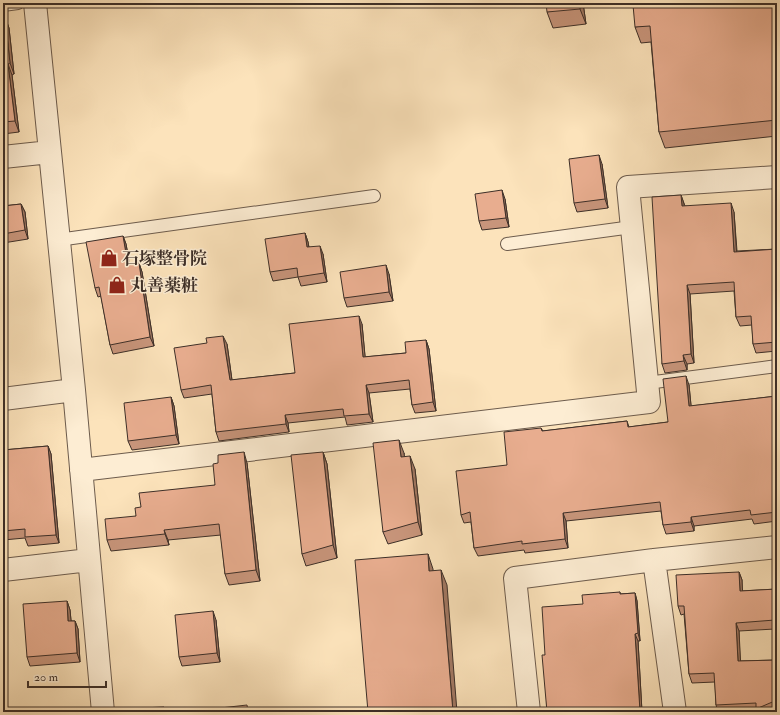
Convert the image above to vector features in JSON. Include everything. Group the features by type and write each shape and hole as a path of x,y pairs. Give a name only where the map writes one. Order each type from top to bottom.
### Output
{"street":[{"path":"35,3 74,390 103,712"},
{"path":"3,158 50,152"},
{"path":"81,470 649,402 628,187 777,177"},
{"path":"3,399 74,390"},
{"path":"528,712 515,578 654,560 777,547"},
{"path":"3,570 90,560"},
{"path":"654,560 675,712"}],"lane":[{"path":"3,5 18,3"},
{"path":"58,240 374,196"},
{"path":"508,244 632,227"},
{"path":"647,383 777,366"}],"building":[{"path":"546,3 579,3 580,9 547,12"},
{"path":"646,3 777,3 777,120 659,132 650,26 635,27 633,5"},
{"path":"3,17 5,17 10,63 8,64 15,121 3,122"},
{"path":"599,155 605,199 574,203 569,159"},
{"path":"502,190 506,218 479,221 475,194"},
{"path":"681,195 682,206 731,203 734,252 777,249 777,342 753,344 751,316 736,317 734,282 687,285 691,354 683,355 684,361 662,364 652,197"},
{"path":"21,204 25,230 3,234 3,206"},
{"path":"305,233 307,247 320,246 324,273 298,277 297,268 270,272 265,239"},
{"path":"123,236 128,265 139,263 150,337 110,345 99,287 95,288 86,242"},
{"path":"386,265 389,292 344,298 340,272"},
{"path":"359,316 363,357 406,353 405,342 426,340 433,402 412,405 409,380 366,385 369,414 344,416 343,409 285,415 286,424 216,432 211,385 181,390 174,348 207,343 206,338 223,336 230,380 295,373 289,324"},
{"path":"686,376 689,406 777,396 777,512 751,515 750,510 691,517 691,522 663,525 660,502 563,513 565,539 522,544 522,541 474,548 470,512 461,515 456,471 507,465 504,432 541,428 542,431 627,421 628,427 668,422 663,379"},
{"path":"171,397 176,435 128,441 124,403"},
{"path":"399,440 401,457 410,456 418,522 383,532 373,443"},
{"path":"48,446 56,535 25,537 25,529 3,531 3,450"},
{"path":"244,452 256,570 225,574 219,524 164,530 165,534 107,540 105,519 136,516 135,508 141,507 139,493 215,485 213,464 218,463 218,455"},
{"path":"323,452 333,545 302,554 291,455"},
{"path":"428,554 429,571 441,570 453,712 368,712 355,560"},
{"path":"739,572 740,591 777,589 777,660 777,700 756,709 756,703 716,705 714,673 689,674 684,606 678,606 676,575","holes":["775,620 777,660 738,661 736,623"]},
{"path":"620,592 620,594 635,593 638,633 635,634 640,711 547,712 542,655 545,655 542,607 583,604 582,595"},
{"path":"67,601 68,621 75,621 77,653 27,657 23,604"},
{"path":"213,611 217,653 179,657 175,615"},
{"path":"247,705 248,712 185,712"},
{"path":"164,707 164,712 141,712 141,708"}],"place":[{"name":"石塚整骨院","path":"109,258"},
{"name":"丸善薬粧","path":"117,285"}]}
